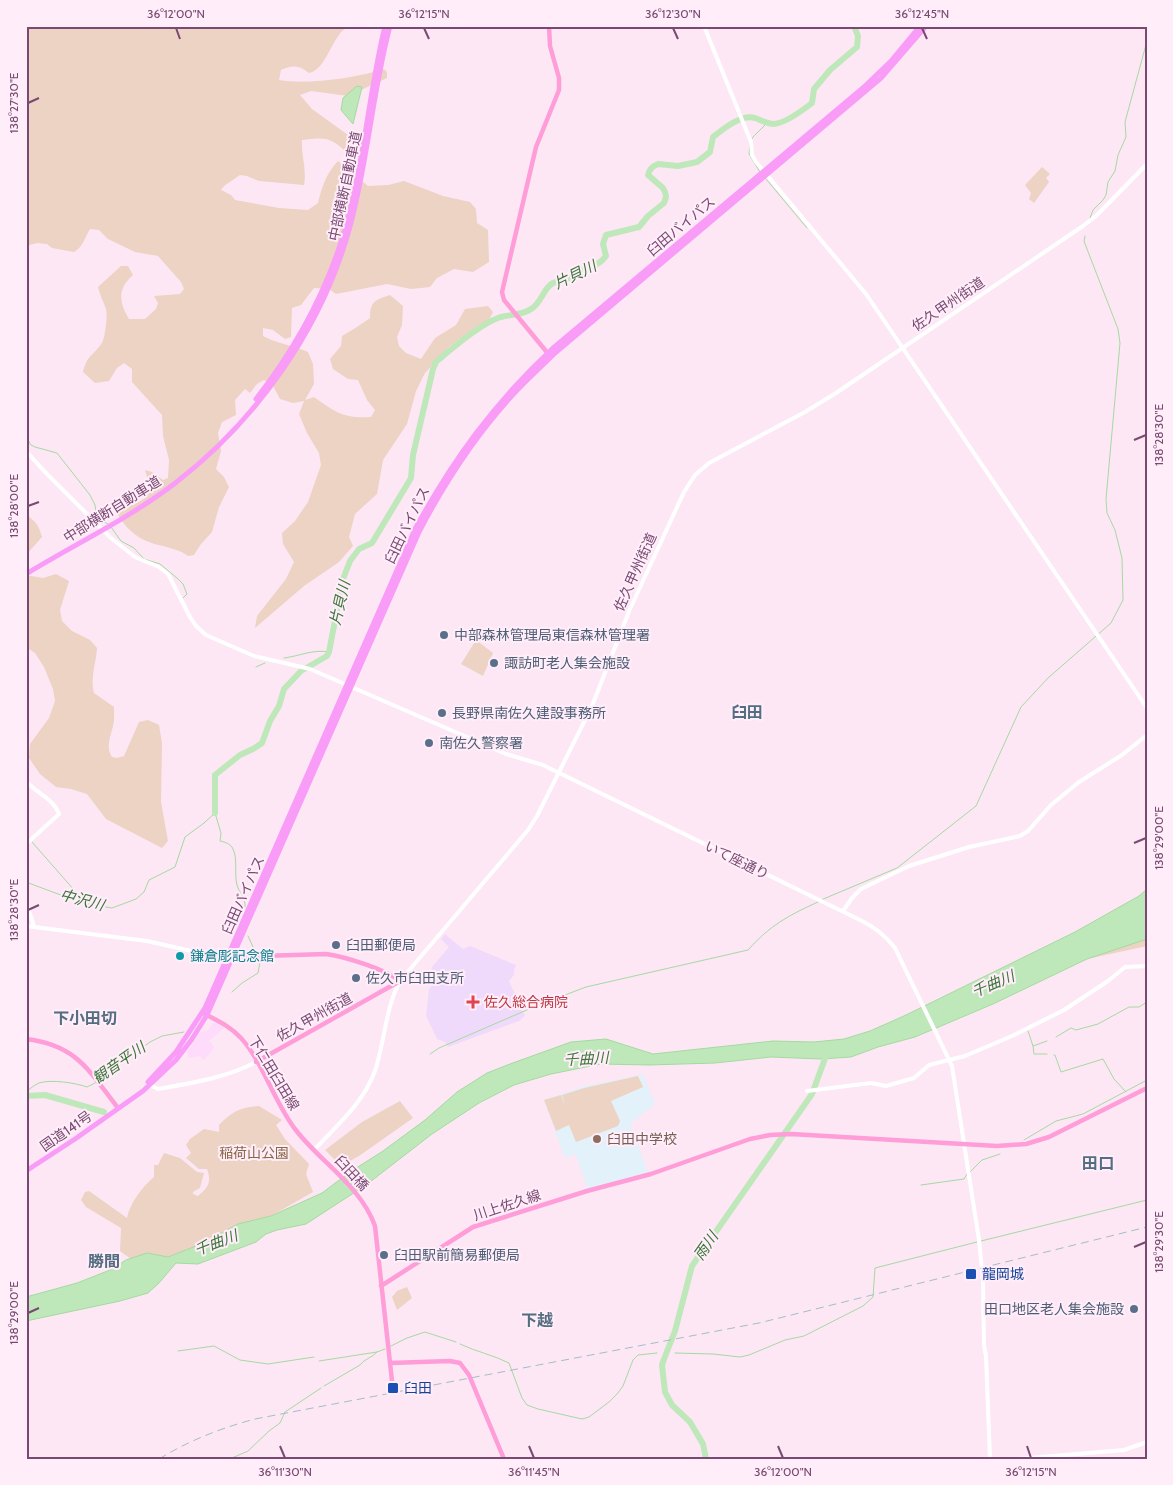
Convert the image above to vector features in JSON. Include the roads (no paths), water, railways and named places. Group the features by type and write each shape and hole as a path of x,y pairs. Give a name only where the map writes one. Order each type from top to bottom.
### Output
{"highway":[{"name":"中部横断自動車道","path":"205,458 246,411 277,369 306,322 328,279 353,199 386,26"},
{"name":"中部横断自動車道","path":"26,574 131,512 174,484 205,458 239,424 281,372 310,324 342,254 356,200 390,26"},
{"name":"臼田バイパス","path":"118,1108 137,1096 181,1054 205,1014 398,577 439,494 473,443 509,398 549,355 879,74 920,26"},
{"name":"臼田バイパス","path":"765,173 882,78 926,26"},
{"name":"国道141号","path":"26,1171 118,1108"}],"main road":[{"path":"549,26 550,46 559,88 536,148 502,286 504,300 549,355"},
{"path":"231,957 311,953 334,955 390,975 400,981"},
{"name":"佐久甲州街道","path":"256,1062 400,981"},
{"name":"下仁田臼田線","path":"205,1014 237,1034 244,1041 287,1118 319,1154"},
{"path":"26,1039 59,1047 76,1057 118,1108"},
{"name":"川上佐久線","path":"382,1286 473,1227 587,1191 651,1174 750,1139 790,1134 997,1146 1026,1144 1069,1128 1147,1088"},
{"name":"臼田橋","path":"319,1154 368,1209 375,1226 382,1286"},
{"path":"382,1286 392,1381"},
{"path":"390,1363 450,1361 460,1363 469,1375 504,1459"}],"street":[{"path":"704,26 751,142 753,158 866,294 1147,708"},
{"name":"佐久甲州街道","path":"400,981 528,830 592,706 634,601 684,492 695,475 709,463 822,402 1083,226 1096,216 1147,164"},
{"name":"いて座通り","path":"26,451 111,538 135,558 159,567 168,574 190,617 203,633 254,656 310,669 506,754 536,762 876,928 895,948 950,1061"},
{"path":"843,911 861,889 902,869 969,847 1020,836 1028,831 1051,805 1075,784 1122,755 1147,735"},
{"path":"26,781 34,790 52,803 59,814 26,844"},
{"path":"26,903 34,926"},
{"path":"26,926 148,941 209,955 231,957"},
{"path":"807,1091 871,1083 886,1086 914,1078 928,1065 965,1056 1004,1040 1064,1010 1108,982 1125,967 1147,966"},
{"path":"314,1150 353,1110 371,1079 378,1061 390,1002 400,981"},
{"path":"950,1061 956,1087 963,1144 979,1240 983,1280 984,1346 990,1459"},
{"name":"佐久甲州街道","path":"149,1084 158,1090 212,1079 256,1062"},
{"path":"1018,1459 1124,1450 1147,1442"}],"water":[{"path":"357,86 362,87 353,124 341,110 343,98"},
{"name":"千曲川","path":"1147,889 1147,939 1087,959 993,1004 915,1037 851,1057 821,1059 771,1057 715,1063 649,1065 601,1064 551,1074 514,1085 479,1103 432,1134 366,1185 306,1224 266,1234 256,1242 198,1264 176,1263 148,1293 120,1301 26,1321 26,1297 77,1283 110,1270 126,1260 147,1253 168,1257 201,1244 238,1224 271,1216 322,1193 425,1120 457,1092 487,1073 510,1064 571,1042 606,1039 653,1054 773,1041 814,1042 844,1039 870,1031 906,1015 1075,932 1139,896"}],"waterway":[{"name":"片貝川","path":"215,813 215,775 240,755 262,743 270,721 279,706 284,689 301,671 327,656 329,652 343,579 350,561 359,549 372,543 411,478 413,455 436,362 490,321 523,313 531,309 538,303 550,285 601,262 606,256 603,244 606,235 639,227 648,216 664,203 666,197 663,188 648,175 654,166 658,164 678,166 697,162 710,152 713,137 732,123 750,117 774,124 794,116 812,103 814,89 830,70 857,47 858,36 854,26"},
{"path":"1090,218 1093,210 1106,195 1108,182 1115,171 1118,155 1126,137 1125,122 1147,41"},
{"path":"751,140 767,123"},
{"path":"750,144 749,154 760,172"},
{"path":"766,179 807,228"},
{"path":"821,900 897,868 976,806 1021,707 1048,678 1111,623 1123,600 1122,558 1115,530 1107,513 1106,499 1120,343 1118,329 1084,241 1085,236"},
{"path":"26,437 31,445 57,453 90,495 95,505 97,518 108,524"},
{"path":"111,527 121,541 134,548 144,559 160,564 177,578 183,584 187,594 183,598"},
{"path":"284,658 312,652 329,652"},
{"path":"256,667 265,663"},
{"name":"中沢川","path":"26,882 82,903 112,908 136,899 144,892 149,880 175,867 185,837 215,813 221,833 220,841 232,847 234,853 237,885 245,907"},
{"path":"26,835 29,839"},
{"path":"32,842 75,891 82,902"},
{"path":"430,1054 439,1048 536,1006 586,987 748,950 764,934 780,922 818,902"},
{"name":"観音平川","path":"232,992 258,973 260,962 248,936"},
{"path":"1056,1037 1071,1028 1076,1030 1098,1024 1129,1007 1139,1007 1147,1002"},
{"path":"1028,1031 1033,1046 1047,1041"},
{"name":"観音平川","path":"99,1080 150,1042 162,1036 184,1032"},
{"path":"1033,1046 1034,1054 1047,1054"},
{"name":"雨川","path":"706,1459 703,1444 690,1422 672,1405 665,1392 662,1365 675,1331 692,1266 812,1094 827,1053"},
{"path":"1054,1055 1061,1072 1103,1059 1114,1079 1126,1092"},
{"path":"1024,1140 1056,1121 1083,1114 1147,1080"},
{"name":"観音平川","path":"26,1092 37,1084 50,1081 87,1087 95,1083"},
{"path":"26,1096 45,1095 104,1112"},
{"path":"970,1172 982,1160 1000,1154"},
{"path":"921,1185 964,1179 967,1174"},
{"path":"981,1241 1147,1200"},
{"path":"675,1353 740,1357 785,1340 804,1336 863,1306 873,1297 875,1268 977,1242"},
{"path":"391,1346 425,1332 456,1342"},
{"path":"460,1344 509,1363 522,1398 527,1405 582,1419 589,1417 617,1394 623,1386 633,1360 638,1355 657,1353"},
{"path":"178,1351 214,1346 240,1360 268,1364 314,1357"},
{"path":"319,1361 377,1352 385,1349"},
{"path":"324,1386 360,1365 377,1352"},
{"path":"232,1458 248,1451 280,1423 285,1412 321,1388"}],"railway":[{"path":"159,1459 181,1446 255,1419 759,1323 1147,1227"}],"place":[{"name":"中部森林管理局東信森林管理署","path":"444,635"},
{"name":"諏訪町老人集会施設","path":"494,663"},
{"name":"長野県南佐久建設事務所","path":"442,713"},
{"name":"南佐久警察署","path":"429,743"},
{"name":"臼田郵便局","path":"336,945"},
{"name":"鎌倉彫記念館","path":"180,956"},
{"name":"佐久市臼田支所","path":"356,978"},
{"name":"佐久総合病院","path":"473,1002"},
{"name":"臼田中学校","path":"597,1139"},
{"name":"臼田駅前簡易郵便局","path":"384,1255"},
{"name":"龍岡城","path":"971,1274"},
{"name":"田口地区老人集会施設","path":"1134,1309"},
{"name":"臼田","path":"393,1388"}],"district":[{"name":"臼田","path":"747,712"},
{"name":"下小田切","path":"85,1018"},
{"name":"田口","path":"1098,1163"},
{"name":"勝間","path":"104,1261"},
{"name":"下越","path":"537,1320"}],"park label":[{"name":"稲荷山公園","path":"254,1153"}]}
